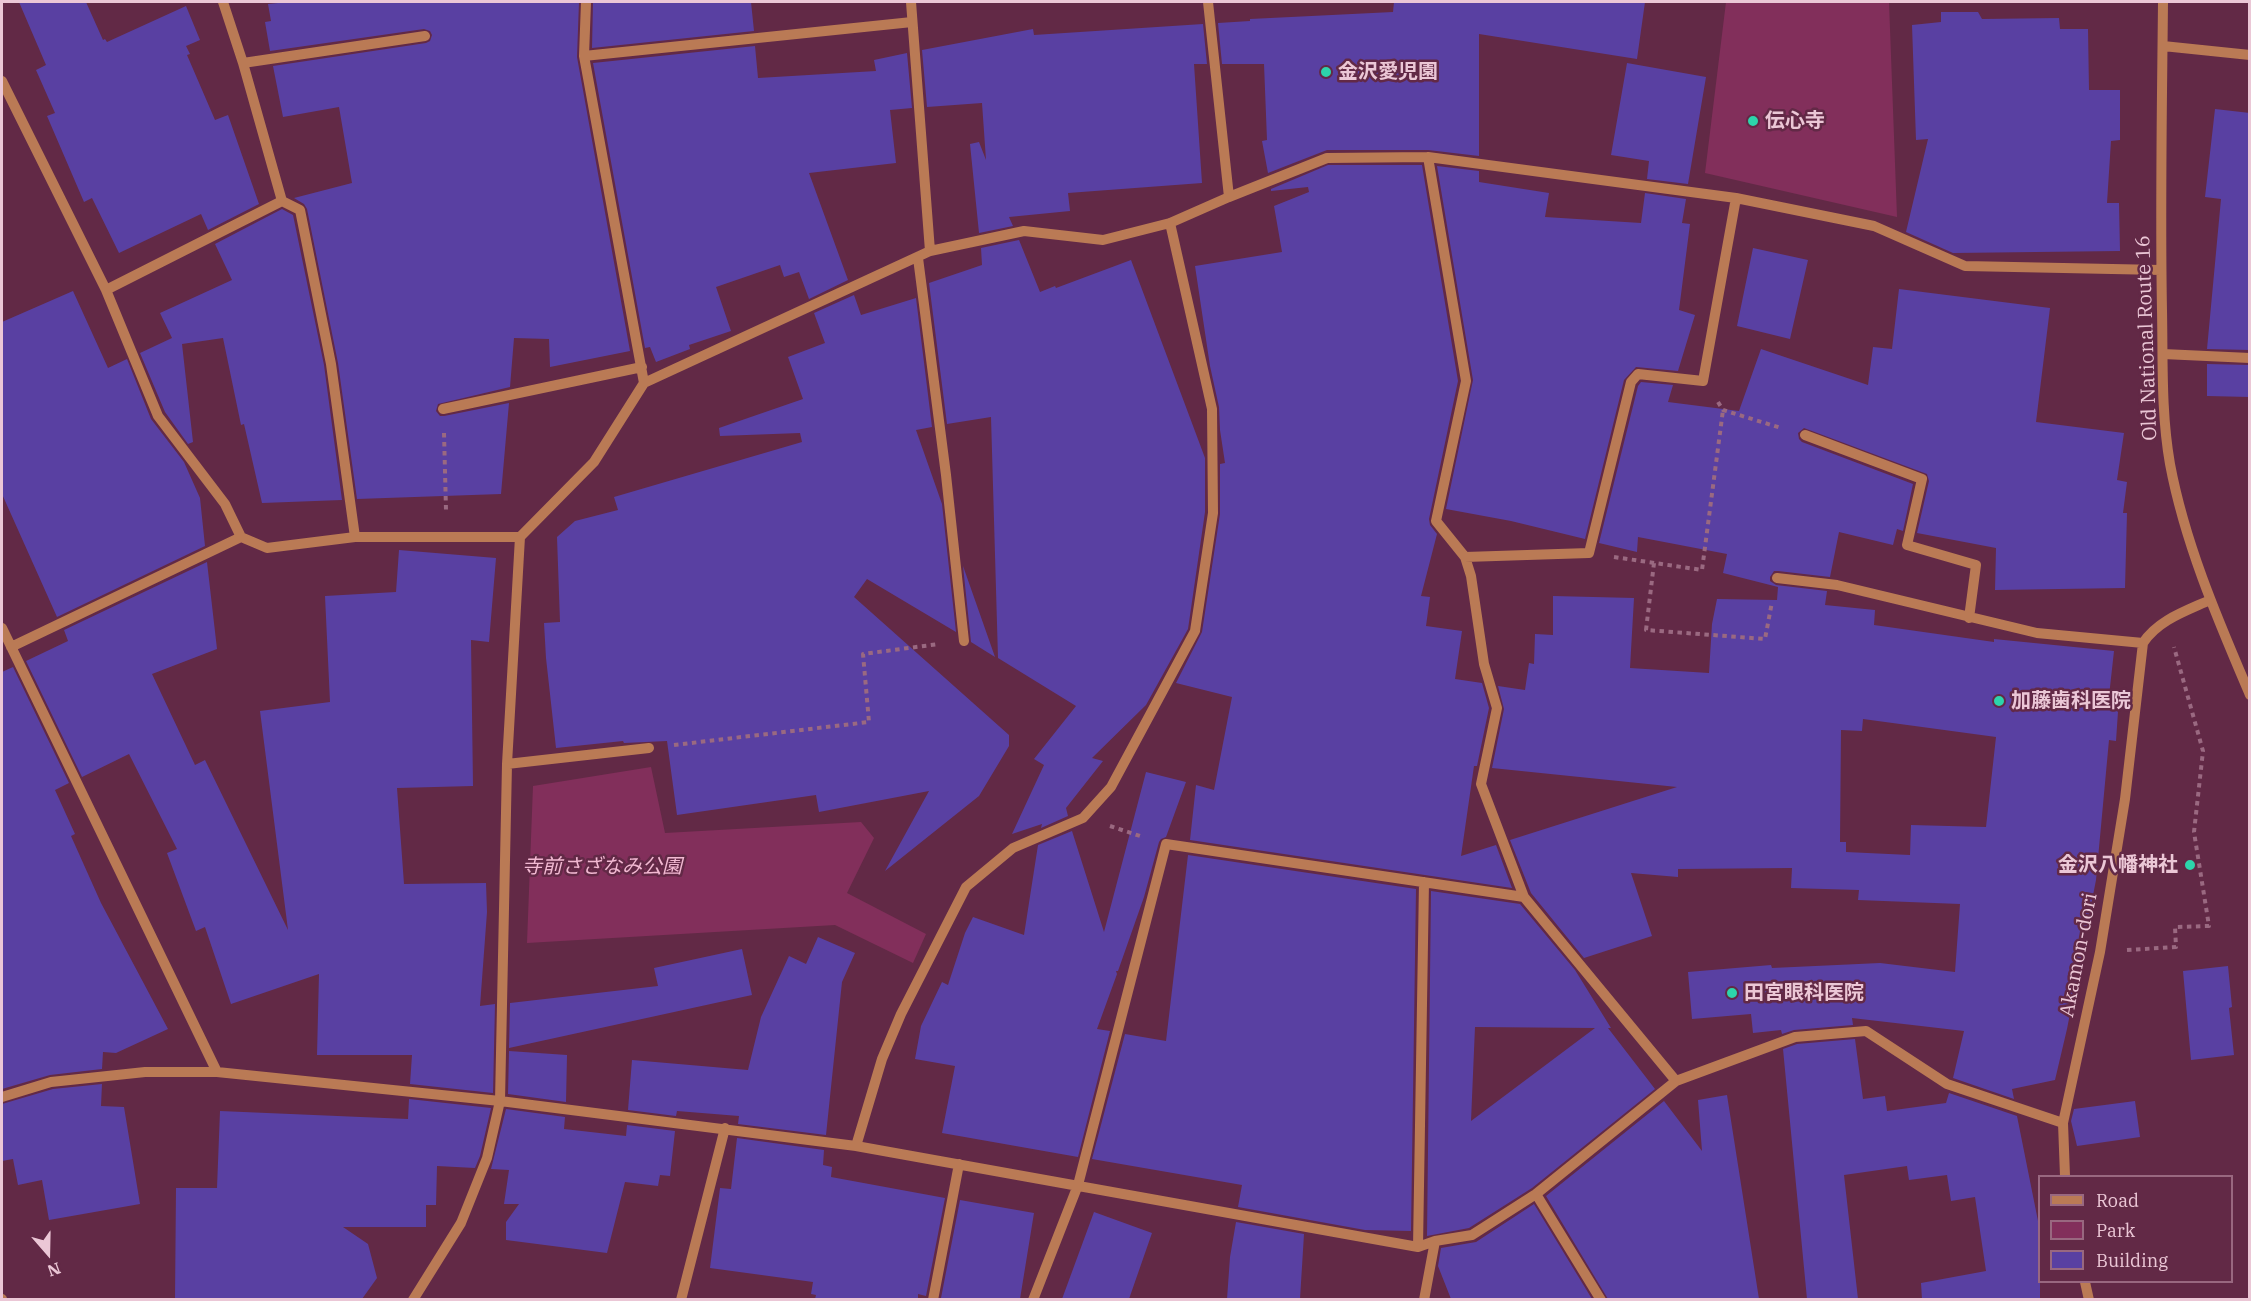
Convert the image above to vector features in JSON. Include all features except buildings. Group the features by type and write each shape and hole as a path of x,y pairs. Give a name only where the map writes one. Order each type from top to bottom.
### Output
{"street":[{"path":"223,2 243,63 282,201 300,210 331,364 355,537"},
{"path":"586,2 584,56 645,383"},
{"path":"911,2 930,251"},
{"path":"1208,2 1229,197"},
{"name":"Old National Route 16","path":"2163,2 2161,270 2164,417 2170,464 2191,546 2210,600 2250,695"},
{"path":"584,56 912,22"},
{"path":"243,63 425,36"},
{"path":"2163,46 2250,55"},
{"path":"2,81 106,290 158,416 225,504 241,537 267,549 355,537 520,537"},
{"path":"413,1299 461,1223 488,1158 500,1101 507,764 520,537 594,462 645,383 930,251 1024,231 1103,240 1170,223 1327,158 1428,158 1736,198 1874,226 1965,266 2161,270"},
{"path":"1428,158 1466,381 1436,521 1465,557 1472,576 1484,664 1497,708 1481,784 1524,897 1676,1081"},
{"path":"1465,557 1589,553 1631,382 1638,374 1703,381 1736,198"},
{"path":"106,290 282,201"},
{"path":"856,1146 882,1059 901,1014 966,887 1013,848 1083,818 1111,787 1196,631 1214,513 1212,409 1170,223"},
{"path":"918,258 946,475 964,641"},
{"path":"2163,354 2250,358"},
{"path":"443,409 642,367"},
{"path":"1805,435 1922,479 1907,544 1976,565 1969,618"},
{"path":"11,647 241,537"},
{"path":"1777,578 1837,585 2037,633 2143,643 2149,633 2167,620 2210,600"},
{"path":"2,628 217,1072"},
{"name":"Akamon-dori","path":"2065,1175 2063,1123 2100,952 2125,799 2143,643"},
{"path":"507,764 649,748"},
{"path":"1033,1299 1078,1185 1166,844 1524,897"},
{"path":"1418,1247 1424,882"},
{"path":"2,1097 51,1082 145,1072 217,1072 500,1101 856,1146 1418,1247 1435,1241 1472,1235 1536,1194 1676,1081 1795,1038 1866,1031 1947,1084 2063,1123"},
{"path":"681,1299 725,1128"},
{"path":"933,1299 959,1164"},
{"path":"1536,1194 1601,1299"},
{"path":"1424,1299 1435,1241"},
{"path":"2085,1283 2089,1299"}],"path":[{"path":"1703,381 1723,410 1805,435"},
{"path":"443,409 447,537"},
{"path":"1589,553 1702,570 1723,410"},
{"path":"1654,563 1646,630 1765,639 1777,578"},
{"path":"2100,952 2176,947 2175,927 2209,926 2194,832 2204,750 2167,620"},
{"path":"649,748 869,722 863,654 964,641"},
{"path":"1083,818 1166,844"}],"green space":[{"path":"1726,2 1889,2 1897,217 1705,173"},
{"name":"寺前さざなみ公園","path":"651,767 665,833 861,822 874,838 847,893 926,934 913,963 835,925 527,943 533,786"}],"place":[{"name":"金沢愛児園","path":"1326,72"},
{"name":"伝心寺","path":"1753,121"},
{"name":"加藤歯科医院","path":"1999,701"},
{"name":"金沢八幡神社","path":"2190,865"},
{"name":"田宮眼科医院","path":"1732,993"}]}
